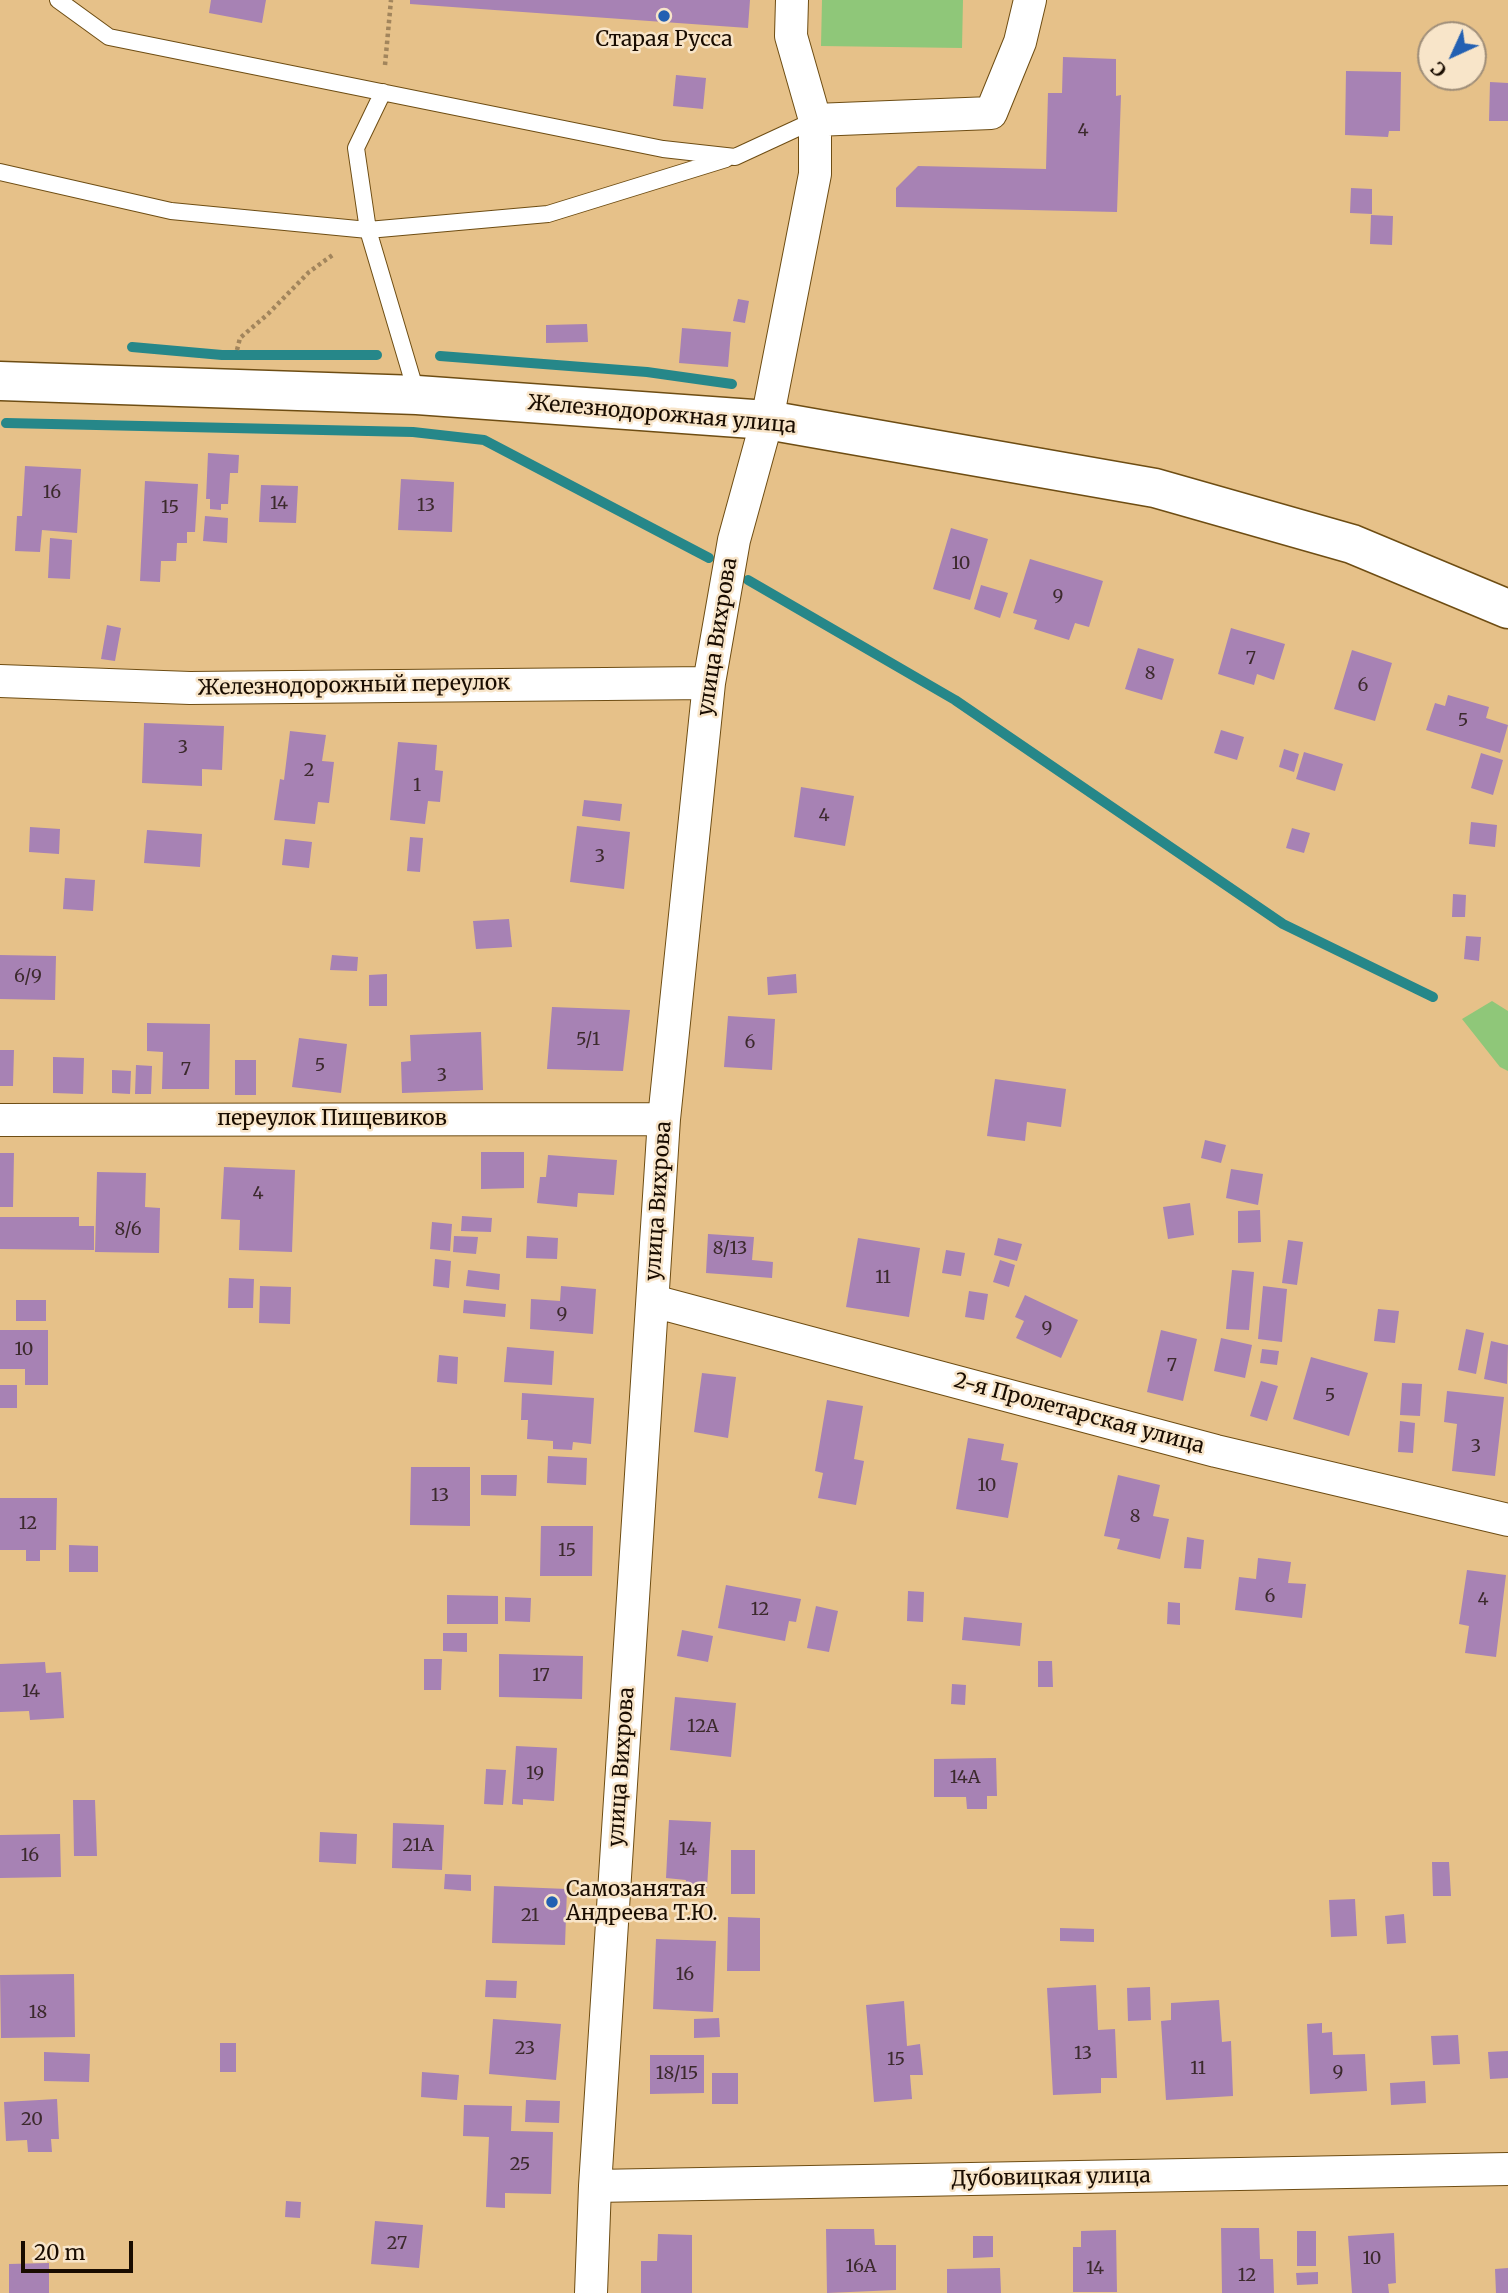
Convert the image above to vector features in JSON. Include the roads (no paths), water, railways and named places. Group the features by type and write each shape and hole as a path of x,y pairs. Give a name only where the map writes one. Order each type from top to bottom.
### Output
{"street":[{"name":"улица Вихрова","path":"591,2293 595,2186 664,1119 709,683 734,540 767,420 815,174 815,120 791,36 792,0"},
{"path":"815,120 991,113 1020,43 1030,0"},
{"name":"Железнодорожная улица","path":"0,381 417,395 767,420 1155,488 1352,544 1508,609"},
{"name":"Железнодорожный переулок","path":"0,681 190,688 709,683"},
{"name":"переулок Пищевиков","path":"0,1120 664,1119"},
{"name":"2-я Пролетарская улица","path":"653,1301 1216,1451 1508,1520"},
{"name":"Дубовицкая улица","path":"595,2186 1508,2169"}],"lane":[{"path":"58,0 109,37 663,149 735,157"},
{"path":"383,92 356,148 368,230 417,395"},
{"path":"0,172 172,211 368,230 548,214 735,157 815,120"}],"waterway":[{"path":"132,347 222,355 377,355"},
{"path":"440,356 647,372 732,384"},
{"path":"6,423 413,432 484,440 709,558"},
{"path":"748,580 955,700 1283,924 1433,997"}],"place":[{"name":"Старая Русса","path":"664,16"},
{"name":"Самозанятая Андреева Т.Ю.","path":"552,1902"}]}
